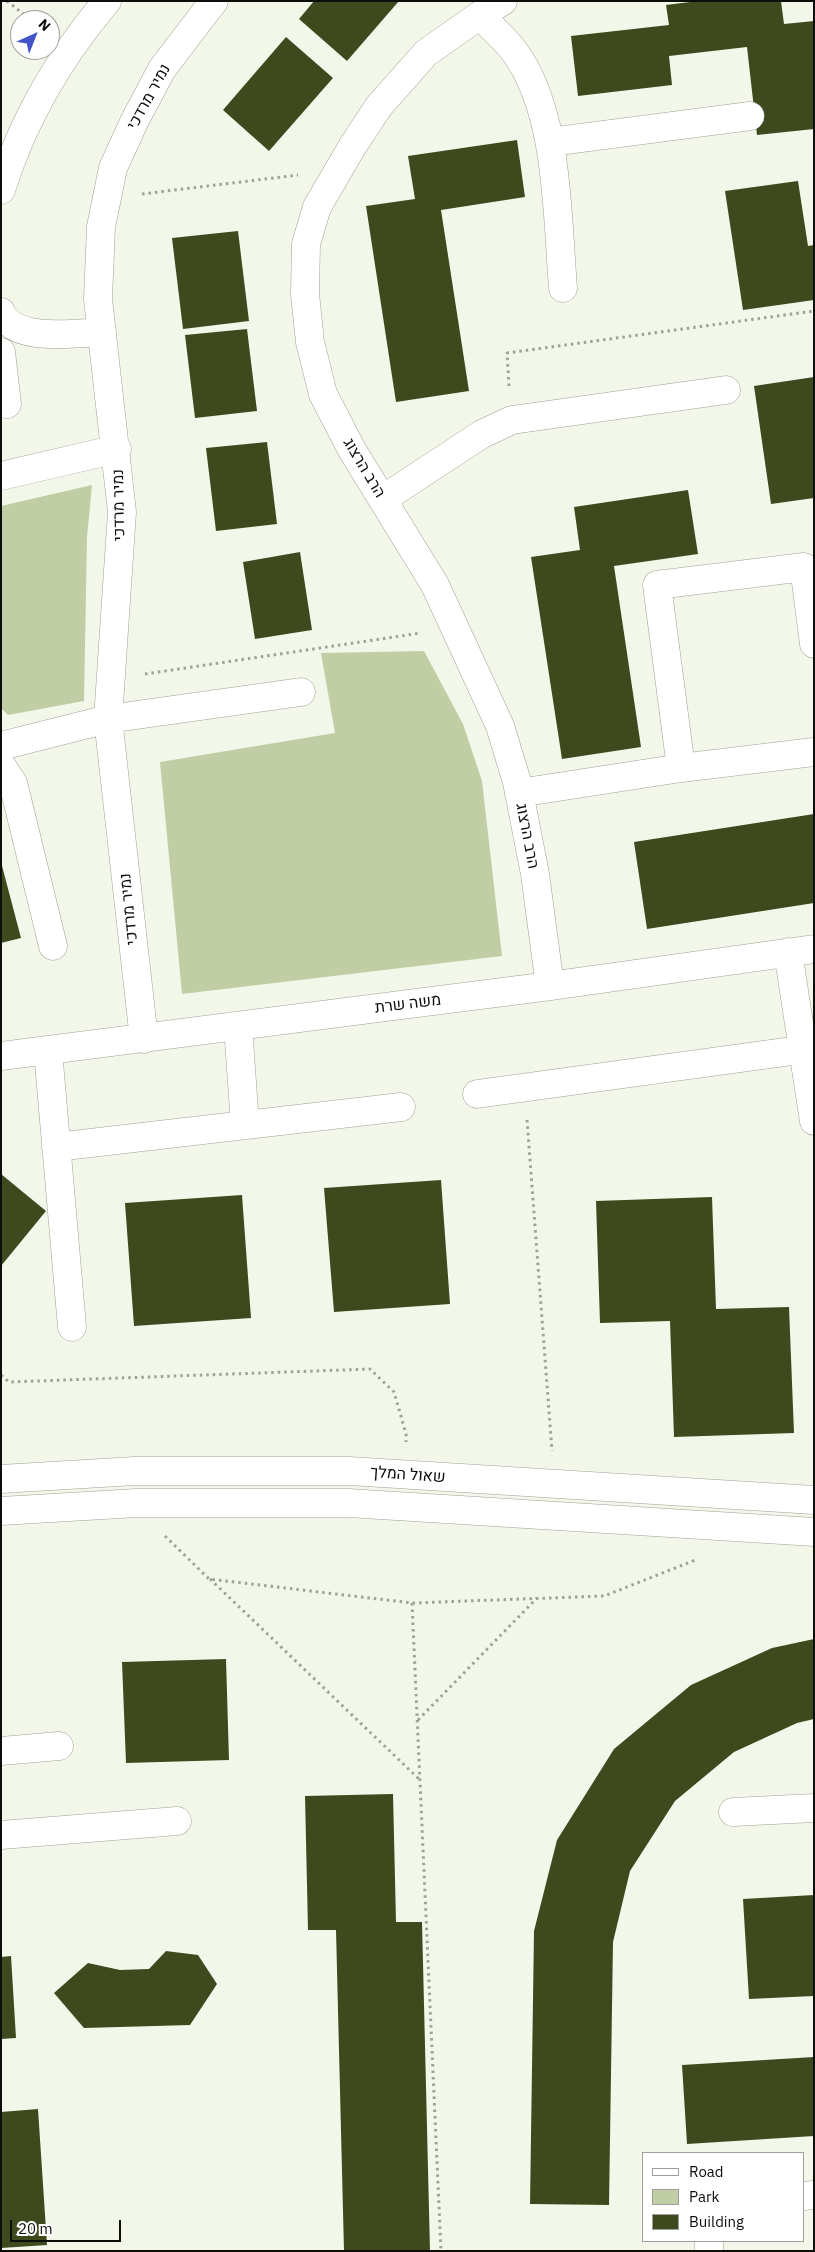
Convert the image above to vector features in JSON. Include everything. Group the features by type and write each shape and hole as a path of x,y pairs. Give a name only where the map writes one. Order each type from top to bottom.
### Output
{"street":[{"path":"1,190 32,110 61,63 107,1"},
{"name":"נמיר מרדכי","path":"144,1039 108,719 122,512 117,449 98,299 101,227 113,168 162,69 214,1"},
{"path":"491,8 535,92 550,142 564,288"},
{"name":"הרב הרצוג","path":"491,8 426,54 380,106 338,170 317,208 306,244 304,294 310,342 323,394 352,450 435,585 500,726 519,793 535,874 550,986"},
{"path":"550,142 750,116"},
{"path":"1,312 4,319 33,334 102,332"},
{"path":"1,352 7,404"},
{"path":"383,499 482,434 512,420 726,390"},
{"path":"1,476 117,449"},
{"path":"681,768 657,585 804,567 814,644"},
{"path":"1,746 108,719 301,692"},
{"path":"519,793 681,768 814,752"},
{"path":"1,765 13,783 52,946"},
{"path":"801,951 814,1121"},
{"name":"משה שרת","path":"1,1056 550,986 801,951"},
{"path":"238,1026 245,1125"},
{"path":"477,1094 808,1049"},
{"path":"48,1051 72,1327"},
{"path":"56,1147 401,1107"},
{"name":"שאול המלך","path":"1,1479 135,1471 349,1471 814,1500"},
{"name":"שאול המלך","path":"1,1511 130,1503 348,1503 814,1532"},
{"path":"1,1751 59,1746"},
{"path":"733,1812 814,1808"},
{"path":"1,1835 177,1821"}],"path":[{"path":"7,1 18,10"},
{"path":"107,198 338,170"},
{"path":"512,420 507,353 814,311"},
{"path":"112,679 455,628"},
{"path":"524,1087 555,1484"},
{"path":"1,1375 10,1382 370,1369 394,1392 406,1434 406,1474"},
{"path":"130,1503 420,1780"},
{"path":"209,1579 412,1603 604,1596 702,1558"},
{"path":"417,1720 537,1598"},
{"path":"412,1603 440,2251"}],"green space":[{"path":"92,485 87,537 84,701 8,715 1,708 1,506"},
{"path":"424,651 463,724 482,781 502,956 182,994 160,762 335,733 321,653"}],"building":[{"path":"314,1 399,1 347,61 299,19"},
{"path":"698,1 781,1 784,24 814,21 814,129 757,135 747,47 669,56 672,85 578,96 571,36 669,25 666,5"},
{"path":"286,37 333,78 269,151 223,110"},
{"path":"517,140 525,197 441,210 469,391 396,402 366,206 415,199 408,156"},
{"path":"798,181 808,246 814,245 814,300 743,310 725,191"},
{"path":"238,231 249,321 183,329 172,238"},
{"path":"247,329 257,411 195,418 185,335"},
{"path":"814,377 814,498 771,504 754,386"},
{"path":"267,442 277,524 216,531 206,448"},
{"path":"688,490 698,554 614,566 641,747 562,759 531,557 580,550 574,507"},
{"path":"300,552 312,630 255,639 243,562"},
{"path":"814,814 814,903 647,929 634,842"},
{"path":"1,862 21,938 1,943"},
{"path":"1,1174 46,1211 1,1266"},
{"path":"441,1180 450,1304 334,1312 324,1188"},
{"path":"242,1195 251,1318 134,1326 125,1203"},
{"path":"712,1197 716,1309 789,1307 794,1433 674,1437 670,1321 600,1323 596,1201"},
{"path":"814,1639 814,1719 797,1723 734,1752 675,1801 630,1871 613,1942 609,2205 530,2204 534,1931 557,1840 614,1749 691,1685 772,1648"},
{"path":"226,1659 229,1760 126,1763 122,1662"},
{"path":"393,1794 396,1922 422,1922 430,2251 344,2251 336,1930 308,1930 305,1796"},
{"path":"814,1895 814,1996 749,1999 743,1899"},
{"path":"166,1951 198,1955 217,1984 190,2025 84,2028 54,1993 88,1963 120,1970 149,1969"},
{"path":"11,1956 16,2038 1,2039 1,1957"},
{"path":"814,2057 814,2136 687,2144 682,2065"},
{"path":"38,2109 47,2245 1,2248 1,2112"}]}
